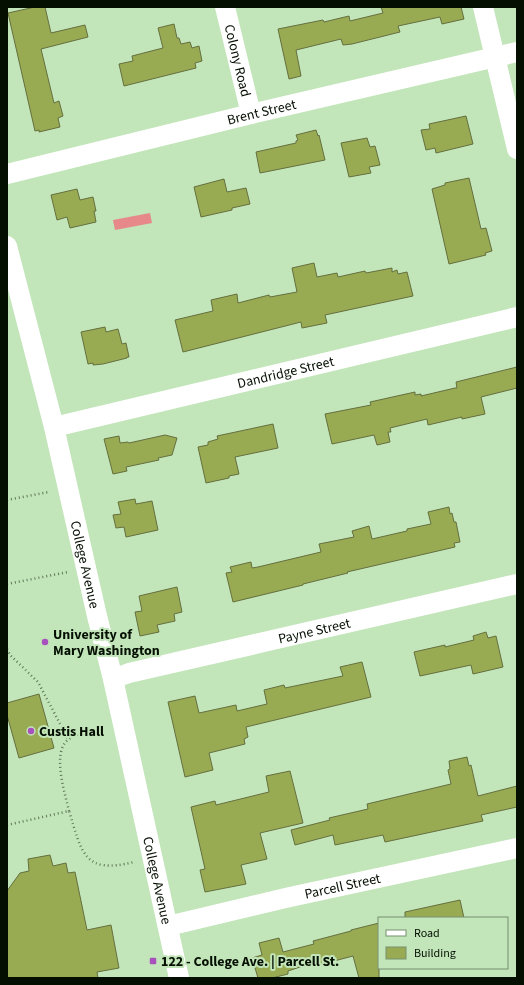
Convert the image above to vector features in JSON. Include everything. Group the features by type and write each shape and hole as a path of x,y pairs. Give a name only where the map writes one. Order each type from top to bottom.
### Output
{"street":[{"name":"Colony Road","path":"225,7 252,114"},
{"path":"483,7 517,149"},
{"name":"Brent Street","path":"7,174 252,114 517,52"},
{"name":"College Avenue","path":"7,246 54,427 97,616 113,679 179,978"},
{"name":"Dandridge Street","path":"54,427 517,317"},
{"name":"Payne Street","path":"113,679 128,673 517,584"},
{"name":"Parcell Street","path":"168,926 290,897 517,848"}],"path":[{"path":"7,500 49,492"},
{"path":"7,584 68,572"},
{"path":"7,649 10,655 38,682 68,739"},
{"path":"102,730 76,735 68,739 62,748 60,766 69,811 80,846 85,856 105,867 118,866 134,862"},
{"path":"7,825 69,811"}],"shaded area":[{"path":"150,213 152,223 115,230 113,220"}],"building":[{"path":"35,7 45,7 51,33 85,25 88,37 41,49 54,103 59,101 63,116 58,118 60,127 39,132 39,130 35,131 8,13"},
{"path":"381,7 461,7 464,19 442,24 440,17 398,26 400,32 352,44 343,45 341,39 296,50 301,76 289,79 278,29 323,20 324,22 349,16 350,21 383,13"},
{"path":"174,24 177,38 179,38 181,44 190,42 192,48 199,46 202,61 195,63 196,68 124,86 119,64 133,61 132,56 163,48 158,28"},
{"path":"466,116 473,144 436,153 435,148 426,150 421,130 430,129 429,124"},
{"path":"316,130 318,136 319,135 325,160 260,173 256,152 296,143 298,140 296,135"},
{"path":"367,138 370,147 375,146 380,165 369,167 371,173 349,177 341,143"},
{"path":"469,178 481,229 486,228 492,251 485,253 486,255 449,264 432,189 445,185 445,183"},
{"path":"224,179 227,192 246,188 250,204 201,217 194,187"},
{"path":"77,189 80,200 93,197 96,211 94,211 96,222 70,228 67,217 57,220 51,195"},
{"path":"314,263 317,277 337,273 338,277 365,271 366,273 392,268 392,272 397,270 398,274 407,272 413,296 325,315 327,323 302,328 301,322 183,352 175,320 213,311 211,300 237,294 238,303 269,295 270,297 297,292 292,268"},
{"path":"105,327 106,332 118,329 122,344 126,343 129,357 103,364 88,364 81,332"},
{"path":"517,367 517,388 481,397 485,414 462,419 462,417 428,425 427,419 390,428 391,432 388,432 390,442 377,445 374,435 332,444 325,414 371,405 370,402 415,392 415,395 421,394 421,396 457,388 456,382"},
{"path":"273,424 278,448 235,457 239,474 229,476 229,478 206,483 198,447 208,445 208,442 218,439 217,436"},
{"path":"165,435 177,438 172,455 158,458 159,460 126,467 127,471 113,474 104,439 119,436 120,443 129,443"},
{"path":"135,499 136,504 152,501 158,530 126,537 124,527 116,528 113,515 121,514 118,502"},
{"path":"449,507 450,514 452,513 454,522 456,522 460,542 454,543 455,547 347,572 348,573 233,602 226,573 232,572 230,567 251,562 252,568 321,552 319,544 354,537 352,531 369,526 372,539 407,531 407,529 431,524 428,512"},
{"path":"177,587 182,612 174,614 175,621 157,625 159,632 140,636 135,612 142,611 139,596"},
{"path":"486,632 488,638 496,636 503,667 473,674 471,665 420,676 414,652 474,640 473,636"},
{"path":"362,662 371,697 246,727 248,737 244,739 245,744 209,753 213,770 185,777 168,702 195,696 199,713 236,705 237,711 267,704 264,690 284,685 285,688 343,676 340,667"},
{"name":"Custis Hall","path":"39,694 54,748 19,758 7,715 7,703"},
{"path":"467,757 469,766 471,765 478,796 517,786 517,807 481,815 483,821 385,842 383,835 335,845 333,835 295,845 291,830 330,820 329,818 368,809 367,804 451,784 448,770 450,769 449,761"},
{"path":"290,771 303,823 260,833 267,859 241,865 246,884 205,892 200,870 205,869 191,807 215,801 216,805 269,792 266,776"},
{"path":"50,855 53,866 66,863 68,873 75,872 87,930 111,925 119,968 97,972 98,978 7,978 7,891 20,873 29,871 28,859"},
{"path":"460,900 464,917 405,917 405,912"},
{"path":"378,923 379,978 359,978 353,956 319,965 318,961 288,971 288,974 272,978 258,978 252,958 262,955 259,943 279,938 283,952 314,944 313,941"}],"place":[{"name":"University of Mary Washington","path":"45,642"},
{"name":"Custis Hall","path":"31,731"},
{"name":"122 - College Ave. | Parcell St.","path":"153,961"}]}
